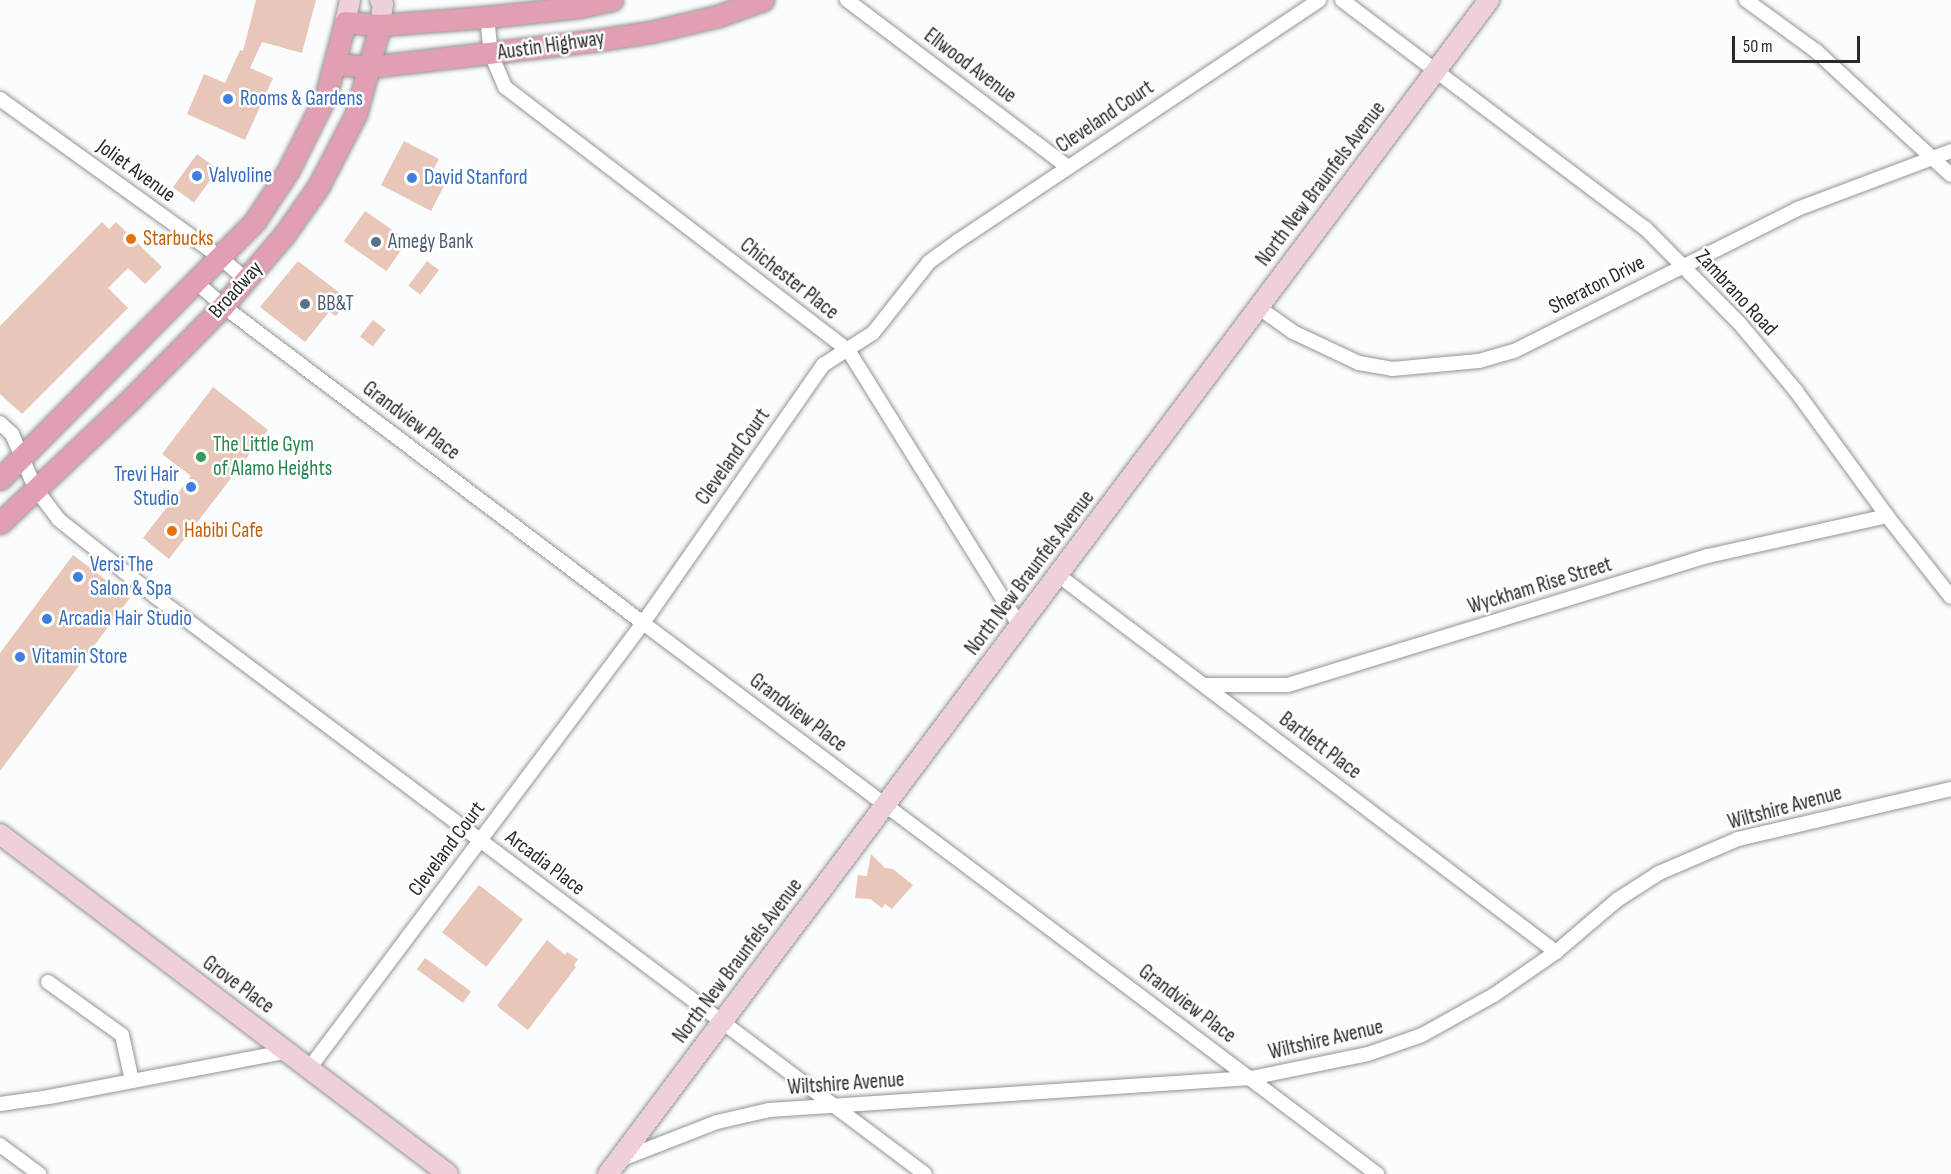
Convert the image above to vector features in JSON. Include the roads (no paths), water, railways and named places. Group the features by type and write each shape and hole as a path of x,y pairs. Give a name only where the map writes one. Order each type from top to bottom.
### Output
{"main road":[{"name":"Austin Highway","path":"345,22 380,25 487,17 612,0"},
{"name":"Austin Highway","path":"335,64 369,67 491,54 651,32 718,16 763,0"},
{"name":"Broadway","path":"0,479 197,283 255,221 288,171 326,96 345,22"},
{"name":"Broadway","path":"0,523 129,401 224,306 284,235 318,187 356,114 380,25"}],"street":[{"name":"Broadway","path":"345,22 350,0"},
{"name":"Broadway","path":"380,0 383,4 380,25"},
{"name":"Ellwood Avenue","path":"847,0 1068,166"},
{"name":"Cleveland Court","path":"308,1070 643,623 823,366 873,333 929,262 1068,166 1318,0"},
{"name":"Zambrano Road","path":"1342,0 1645,228 1740,324 1796,391 1887,516 1951,597"},
{"name":"North New Braunfels Avenue","path":"613,1167 1489,0"},
{"path":"1746,0 1816,51 1951,175"},
{"name":"Chichester Place","path":"487,17 491,54 505,87 848,350 1020,626"},
{"name":"Joliet Avenue","path":"0,99 221,258 246,280"},
{"name":"Sheraton Drive","path":"1258,307 1293,332 1359,363 1392,369 1449,366 1479,361 1514,351 1797,209 1931,156 1951,151"},
{"name":"Grandview Place","path":"197,283 224,306 643,623 1377,1174"},
{"name":"Arcadia Place","path":"0,423 12,434 35,488 58,519 925,1174"},
{"name":"Wyckham Rise Street","path":"1205,685 1288,685 1708,556 1887,516"},
{"name":"Bartlett Place","path":"1058,575 1556,952"},
{"name":"Wiltshire Avenue","path":"613,1167 717,1122 769,1110 1251,1078 1368,1054 1422,1035 1494,995 1556,952 1617,900 1659,873 1738,839 1951,789"},
{"name":"Grove Place","path":"0,834 284,1052 448,1174"},
{"path":"48,982 122,1035 132,1081"},
{"path":"0,1104 284,1052"},
{"path":"0,1145 39,1174"}],"place":[{"name":"Rooms & Gardens","path":"228,99"},
{"name":"Valvoline","path":"197,176"},
{"name":"David Stanford","path":"412,178"},
{"name":"Starbucks","path":"131,239"},
{"name":"Amegy Bank","path":"376,242"},
{"name":"BB&T","path":"305,304"},
{"name":"The Little Gym of Alamo Heights","path":"201,457"},
{"name":"Trevi Hair Studio","path":"191,487"},
{"name":"Habibi Cafe","path":"172,531"},
{"name":"Versi The Salon & Spa","path":"78,577"},
{"name":"Arcadia Hair Studio","path":"47,619"},
{"name":"Vitamin Store","path":"20,657"}]}
